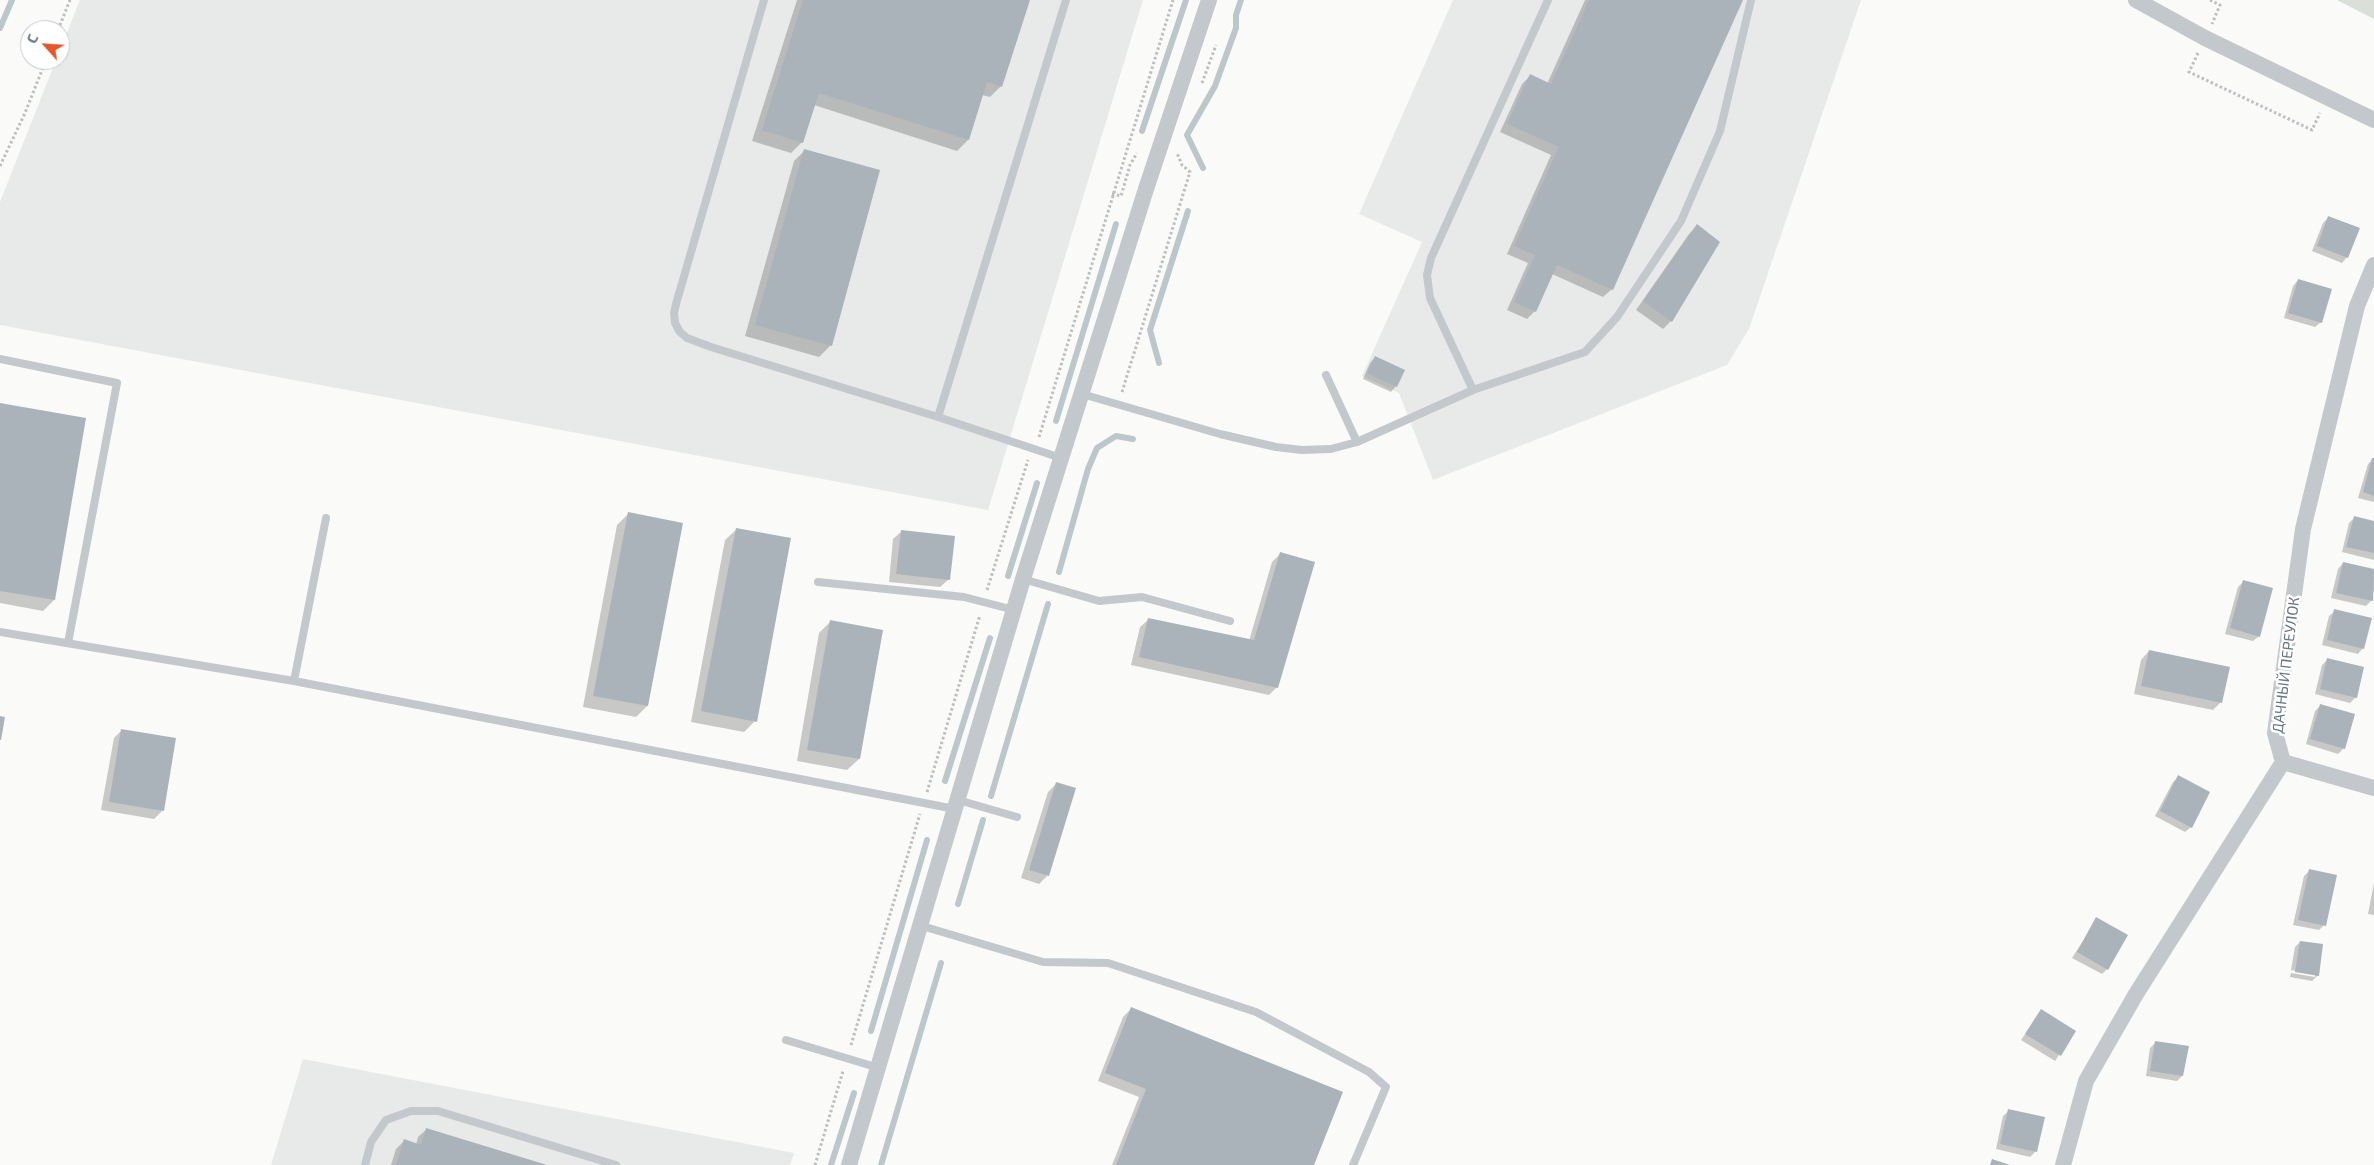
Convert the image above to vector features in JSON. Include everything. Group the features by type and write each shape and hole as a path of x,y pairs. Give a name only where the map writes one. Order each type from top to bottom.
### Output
{"street":[{"path":"849,1165 922,926 1023,579 1209,0"},
{"path":"2136,0 2205,38 2374,120"},
{"name":"ДАЧНЫЙ ПЕРЕУЛОК","path":"2284,762 2275,733 2303,529 2357,306 2374,265"},
{"path":"2063,1165 2086,1082 2136,994 2284,762 2374,788"}],"lane":[{"path":"764,0 676,304 675,323 687,338 711,347 938,417 1062,459"},
{"path":"938,417 1066,0"},
{"path":"1473,390 1430,298 1427,275 1431,258 1548,0"},
{"path":"1082,394 1220,434 1276,447 1302,450 1330,449 1357,442 1473,390 1585,352 1617,317 1681,220 1720,131 1751,0"},
{"path":"0,359 117,383 68,643"},
{"path":"1326,375 1357,442"},
{"path":"294,681 326,518"},
{"path":"1023,579 1099,601 1142,596 1230,621"},
{"path":"818,582 964,597 1014,610"},
{"path":"0,632 294,681 924,804 956,804 1017,817"},
{"path":"922,926 1043,962 1108,963 1256,1012 1369,1072 1386,1086 1353,1165"},
{"path":"786,1040 879,1068"},
{"path":"365,1165 371,1142 386,1120 411,1110 438,1111 616,1165"}],"path":[{"path":"62,20 70,0"},
{"path":"815,1165 984,602 1028,461 1035,450 1173,0"},
{"path":"2210,0 2220,5 2210,29"},
{"path":"1201,86 1216,45"},
{"path":"2201,48 2189,72 2312,130 2322,110"},
{"path":"0,166 25,113 42,70"},
{"path":"1118,404 1190,172 1182,165 1176,150"},
{"path":"1120,168 1129,171"}],"shaded area":[{"path":"80,0 1143,0 988,510 0,325 0,202 52,70 70,70 70,25"},
{"path":"1453,0 1861,0 1749,329 1727,365 1433,480 1399,393 1362,376 1422,242 1359,214"},
{"path":"2337,0 2374,0 2374,19"},
{"path":"303,1059 794,1153 790,1165 271,1165"}],"building":[{"path":"803,0 1030,0 1002,87 987,82 969,140 819,93 803,143 762,130"},
{"path":"1589,0 1743,0 1613,290 1557,265 1536,312 1514,302 1535,255 1514,246 1559,147 1507,124 1530,74 1551,84"},
{"path":"804,149 880,170 832,346 755,325"},
{"path":"2328,216 2360,228 2348,258 2317,246"},
{"path":"1697,224 1720,242 1672,322 1643,301"},
{"path":"2298,279 2332,289 2322,323 2288,313"},
{"path":"1375,356 1405,370 1397,387 1367,373"},
{"path":"0,403 86,418 55,600 0,591"},
{"path":"2372,458 2374,458 2374,496 2363,492"},
{"path":"628,512 683,523 648,706 593,696"},
{"path":"2354,516 2374,521 2374,553 2346,547"},
{"path":"736,528 791,538 757,722 701,711"},
{"path":"901,530 955,536 950,580 896,574"},
{"path":"1280,552 1315,562 1278,688 1139,657 1148,618 1254,640"},
{"path":"2343,562 2374,569 2373,601 2336,593"},
{"path":"2243,580 2273,588 2260,637 2230,628"},
{"path":"2334,609 2372,618 2364,649 2327,640"},
{"path":"830,620 883,630 860,759 807,750"},
{"path":"2149,650 2230,667 2222,703 2141,686"},
{"path":"2327,658 2364,667 2357,698 2320,689"},
{"path":"2320,704 2355,714 2345,749 2310,739"},
{"path":"0,716 5,717 1,740 0,740"},
{"path":"121,729 176,738 164,811 109,802"},
{"path":"2178,775 2210,792 2192,828 2160,811"},
{"path":"1056,782 1076,788 1049,876 1029,870"},
{"path":"2309,869 2337,875 2326,926 2298,920"},
{"path":"2096,917 2128,935 2108,970 2077,952"},
{"path":"2300,941 2323,944 2319,976 2295,972"},
{"path":"1131,1007 1343,1092 1314,1165 1116,1165 1146,1089 1105,1073"},
{"path":"2041,1009 2076,1031 2061,1056 2025,1034"},
{"path":"2155,1041 2189,1046 2183,1076 2150,1071"},
{"path":"2008,1109 2045,1117 2037,1152 2000,1144"},
{"path":"426,1128 547,1165 396,1165 404,1139 421,1145"},
{"path":"1992,1159 2010,1165 1990,1165"}],"waterway":[{"path":"0,28 12,0"},
{"path":"1142,131 1186,0"},
{"path":"1203,168 1187,135 1215,86 1236,28 1236,15 1241,0"},
{"path":"1159,363 1150,330 1188,211"},
{"path":"1056,421 1116,224"},
{"path":"1059,572 1088,469 1097,448 1116,436 1133,439"},
{"path":"1008,576 1037,483"},
{"path":"991,796 1048,604"},
{"path":"945,781 990,638"},
{"path":"958,904 983,820"},
{"path":"871,1031 927,840"},
{"path":"881,1165 941,963"},
{"path":"831,1165 854,1093"}]}
